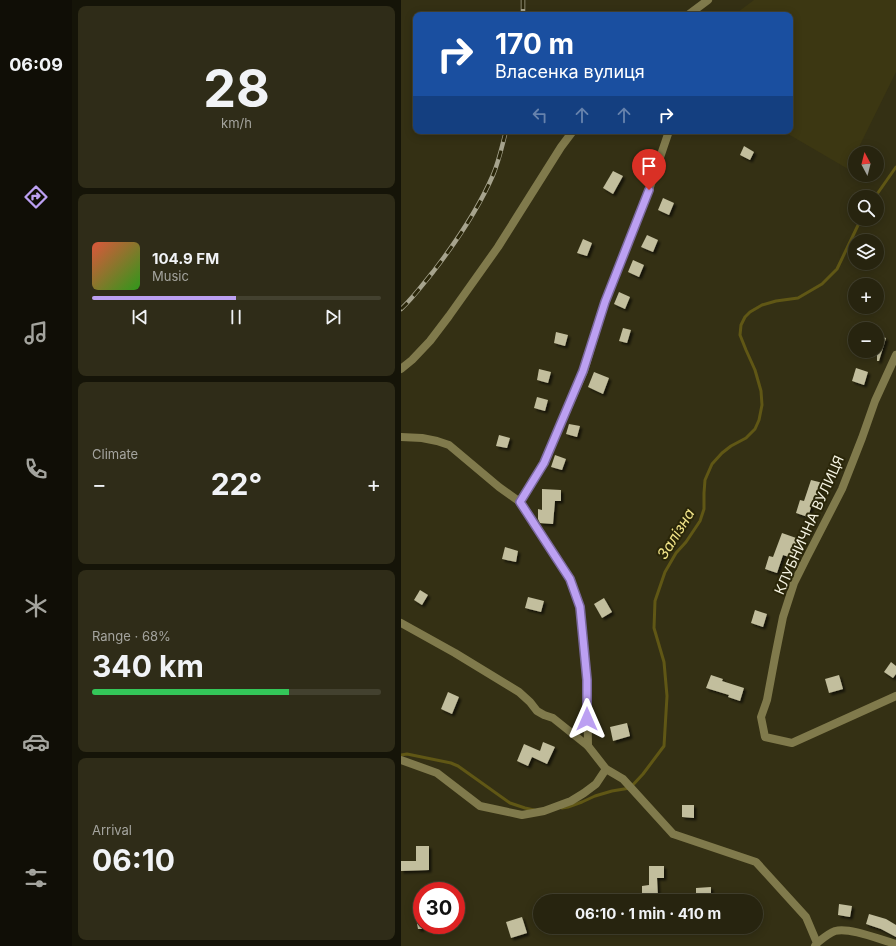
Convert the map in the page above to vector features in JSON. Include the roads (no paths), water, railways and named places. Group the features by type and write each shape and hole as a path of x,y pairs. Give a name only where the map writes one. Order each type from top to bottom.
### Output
{"street":[{"path":"693,12 708,0"},
{"path":"401,369 430,341 449,316 498,246 571,134"},
{"path":"520,502 544,463 583,371 605,302 649,190 668,134"},
{"name":"КЛУБНИЧНА ВУЛИЦЯ","path":"896,355 875,401 842,489 794,583 783,617 767,700 761,717 765,736 792,743 896,696"},
{"path":"401,437 437,440 449,445 499,487 520,502 570,579 580,607 587,680 588,746"},
{"path":"401,623 455,653 519,692 537,711 553,718 588,746 606,769 623,779 673,834 756,862 805,917 816,945 834,931 844,930 896,944"},
{"path":"401,760 437,773 480,806 522,815 544,811 571,801 596,784 606,769"}],"waterway":[{"name":"Залізна","path":"880,190 896,167"},
{"name":"Залізна","path":"562,808 595,796 630,788 643,774 664,746 667,696 664,662 654,628 655,601 665,572 676,553 686,542 700,521 704,509 705,480 712,464 722,453 746,438 755,429 759,420 762,405 761,391 755,370 740,335 741,325 745,317 750,312 762,305 776,301 798,298 822,284 837,269 858,226"},
{"name":"Залізна","path":"401,755 407,754 451,763 458,766 510,803 534,810"}],"railway":[{"path":"523,0 523,12"},
{"path":"401,309 414,296 433,272 473,213 495,170 505,134"}]}
